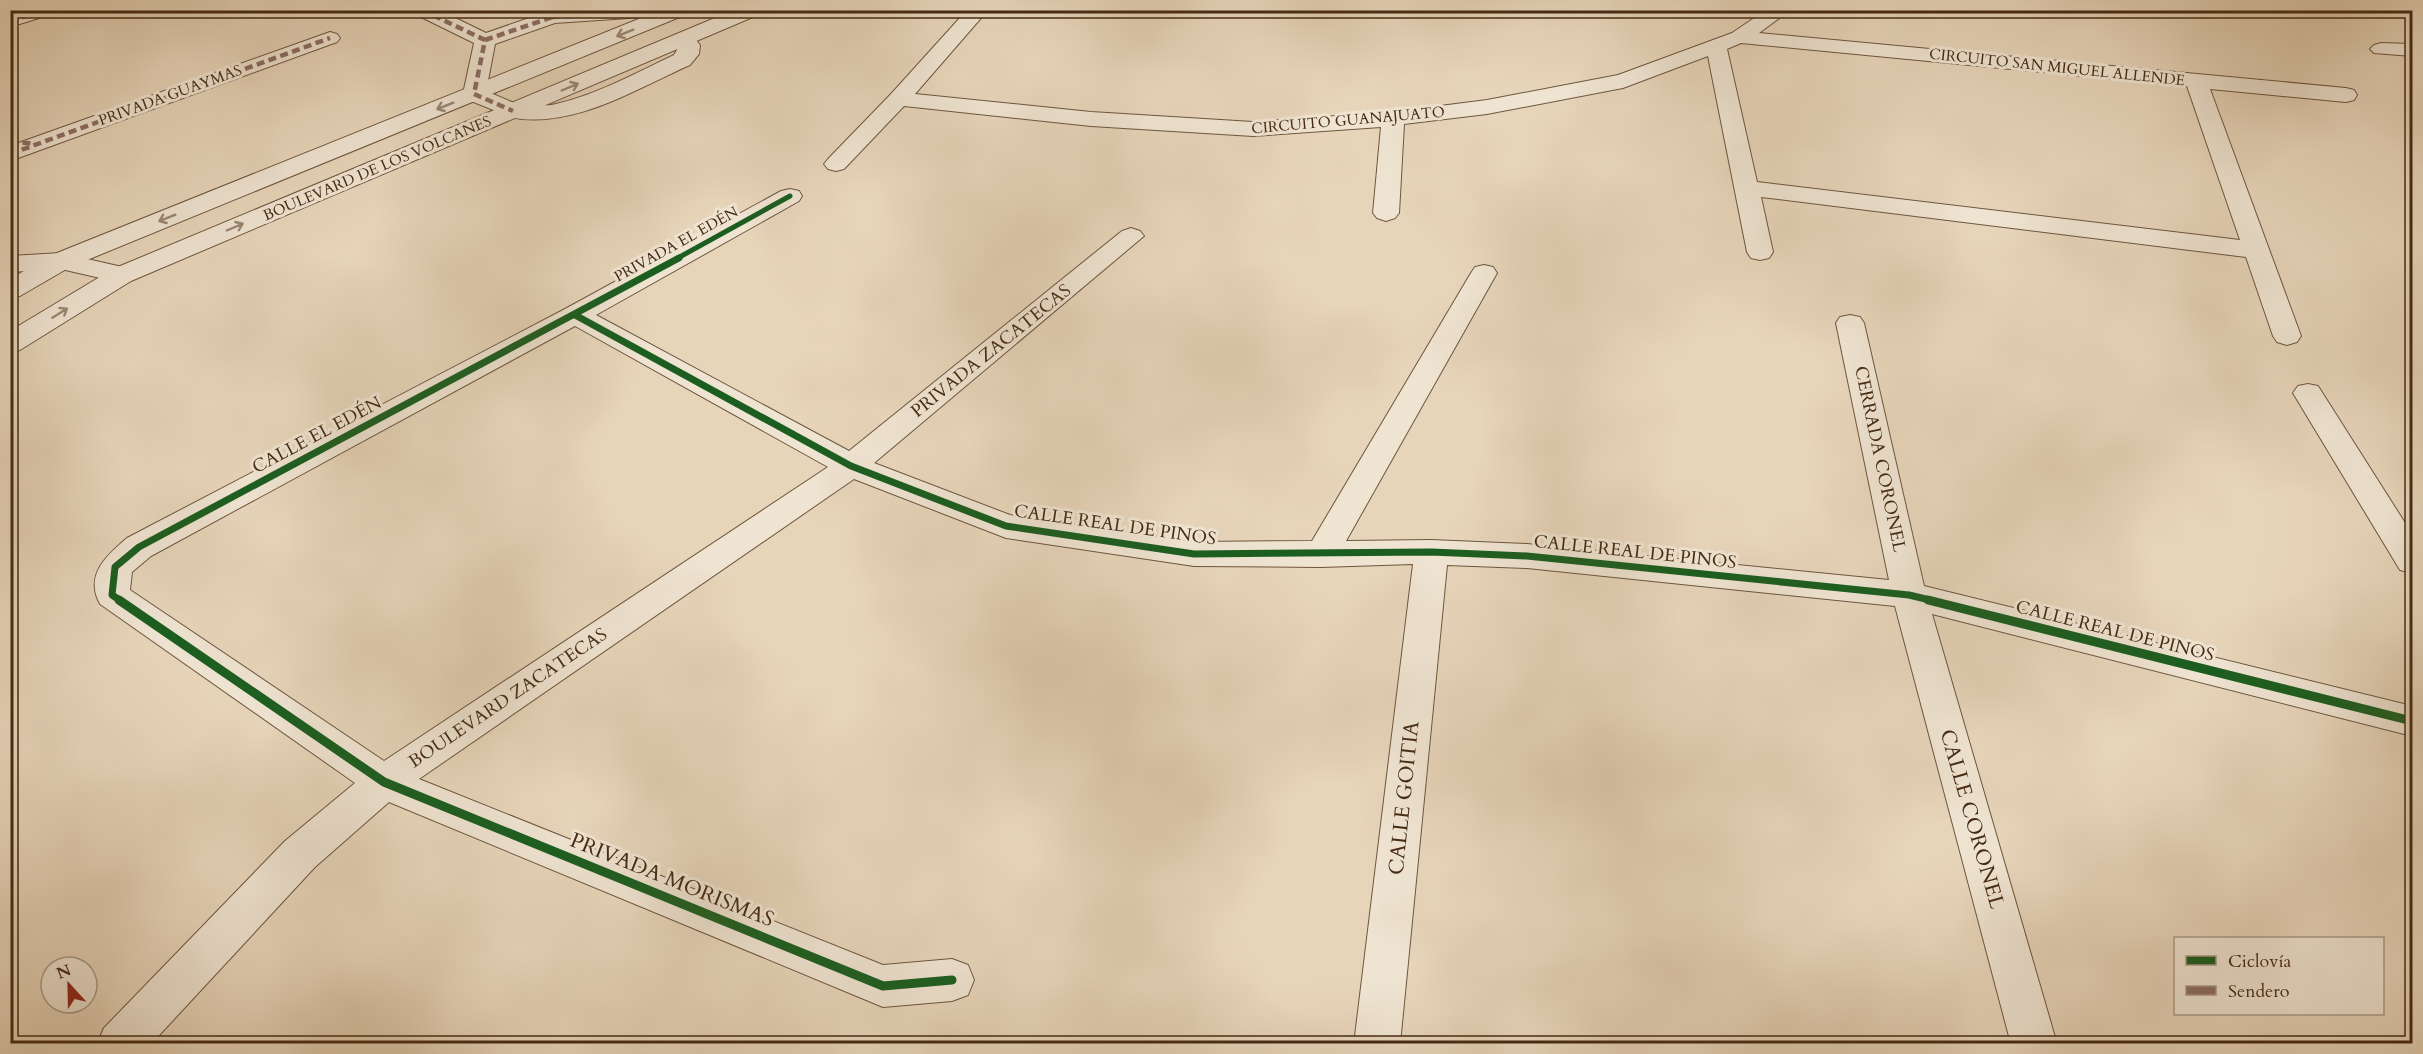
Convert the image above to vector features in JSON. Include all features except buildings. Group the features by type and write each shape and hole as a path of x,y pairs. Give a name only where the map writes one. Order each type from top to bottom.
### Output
{"street":[{"path":"10,21 45,10"},
{"path":"422,10 485,40 553,17 658,10"},
{"path":"528,10 553,17"},
{"name":"BOULEVARD DE LOS VOLCANES","path":"10,290 61,261 680,10"},
{"name":"BOULEVARD DE LOS VOLCANES","path":"10,344 122,274 753,10"},
{"path":"836,164 978,10"},
{"name":"CIRCUITO GUANAJUATO","path":"898,99 1091,118 1253,129 1393,119 1487,107 1623,81 1739,37 1780,10"},
{"name":"CIRCUITO SAN MIGUEL ALLENDE","path":"1739,37 2196,81 2287,336"},
{"name":"PRIVADA GUAYMAS","path":"10,153 330,38"},
{"path":"485,40 474,94 513,111"},
{"path":"1716,46 1760,252"},
{"path":"2381,49 2412,50"},
{"path":"2196,81 2346,95"},
{"path":"1386,213 1393,119"},
{"path":"10,141 36,144"},
{"path":"1748,188 2255,250"},
{"name":"PRIVADA EL EDÉN","path":"575,315 790,196"},
{"name":"PRIVADA ZACATECAS","path":"851,466 1131,236"},
{"path":"10,264 61,261 122,274"},
{"path":"1321,555 1484,273"},
{"path":"575,315 851,466"},
{"name":"CALLE EL EDÉN","path":"384,782 112,595 115,567 139,547 575,315"},
{"name":"CERRADA CORONEL","path":"1850,323 1909,595"},
{"path":"2308,393 2412,561"},
{"name":"CALLE REAL DE PINOS","path":"851,466 1006,526 1194,554 1321,555 1431,552 1527,556 1909,595 2412,721"},
{"name":"BOULEVARD ZACATECAS","path":"120,1044 300,854 384,782 851,466"},
{"name":"CALLE GOITIA","path":"1377,1044 1431,552"},
{"name":"CALLE CORONEL","path":"1909,595 2034,1044"},
{"name":"PRIVADA MORISMAS","path":"384,782 883,986 952,980"}],"marked path":[{"path":"10,21 45,10"},
{"path":"422,10 485,40 474,94 513,111"},
{"path":"528,10 553,17 658,10"},
{"path":"485,40 553,17"},
{"path":"10,154 330,38"},
{"path":"10,141 34,144"}],"cycle path":[{"path":"790,196 575,315 139,547 115,567 112,595 384,782 883,986 952,980"},
{"path":"575,315 851,466 1006,526 1194,554 1431,552 1527,556 1909,595 2412,721"}]}
